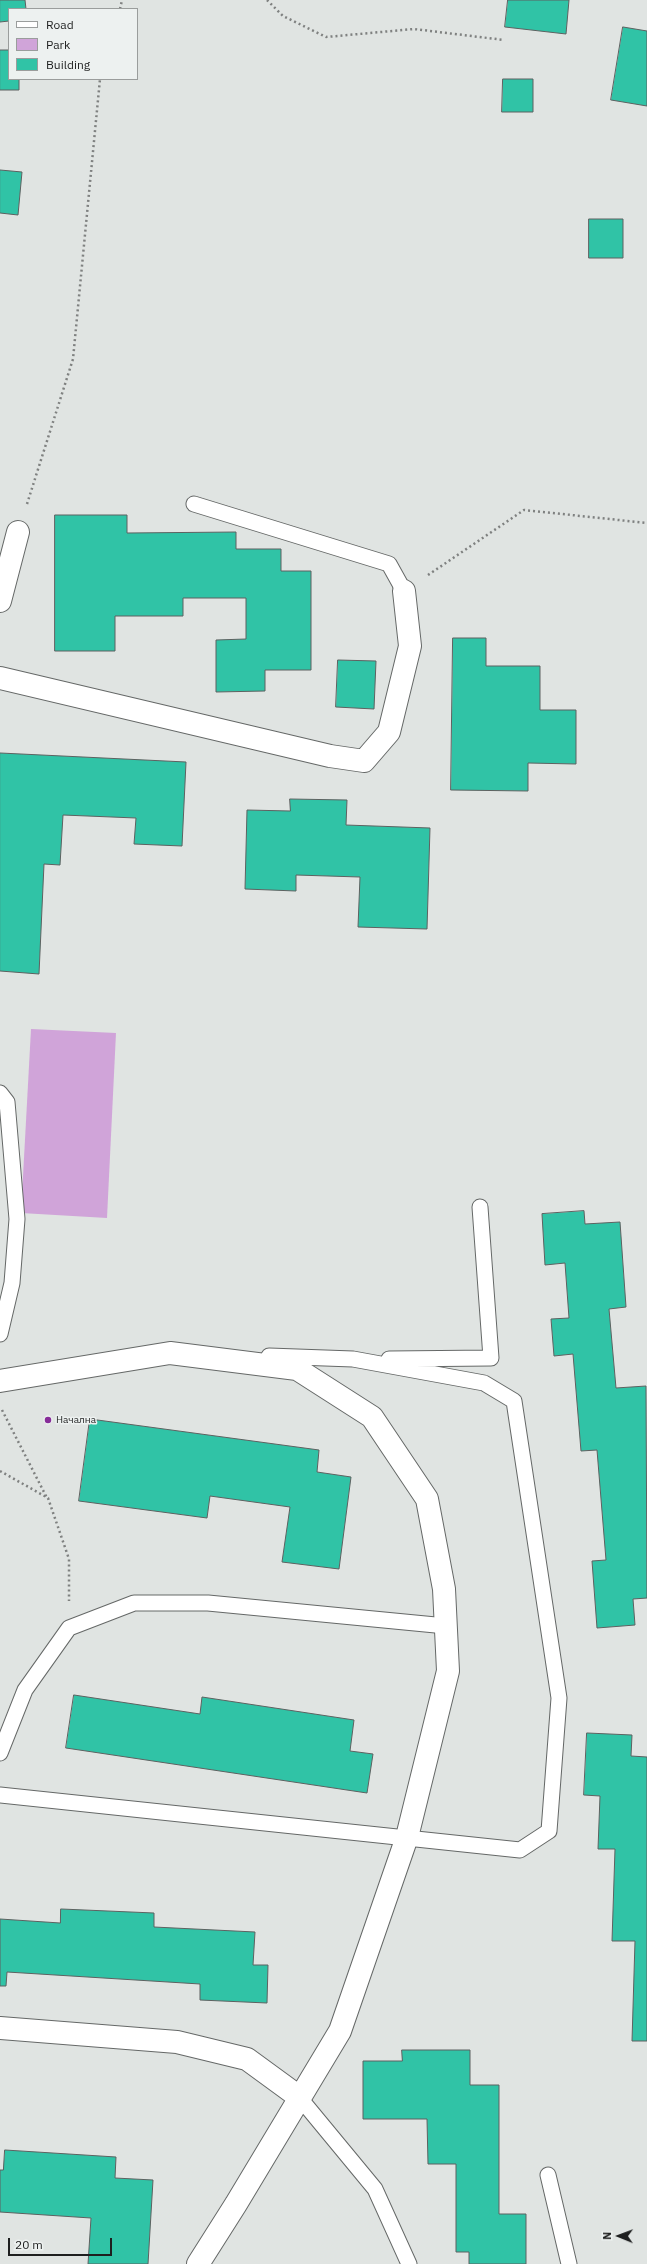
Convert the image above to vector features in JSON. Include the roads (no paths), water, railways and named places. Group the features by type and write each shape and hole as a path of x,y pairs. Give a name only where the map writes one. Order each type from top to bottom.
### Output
{"street":[{"path":"0,600 18,532"},
{"path":"0,678 330,756 364,761 389,732 410,646 404,591"},
{"path":"0,1381 170,1353 297,1369 372,1417 427,1500 444,1589 448,1672 407,1837 340,2031 236,2204 198,2264"},
{"path":"0,2028 177,2042 247,2059 300,2096"}],"lane":[{"path":"194,504 390,564 404,591"},
{"path":"0,1093 7,1102 17,1219 12,1283 0,1334"},
{"path":"170,1353 353,1359 491,1358 480,1207"},
{"path":"0,1795 520,1850 549,1831 559,1698 514,1401 484,1383 353,1359"},
{"path":"0,1753 25,1690 69,1628 134,1603 208,1603 446,1626"},
{"path":"300,2096 375,2189 409,2264"},
{"path":"548,2175 569,2264"}],"place":[{"name":"Начална","path":"48,1420"}]}
